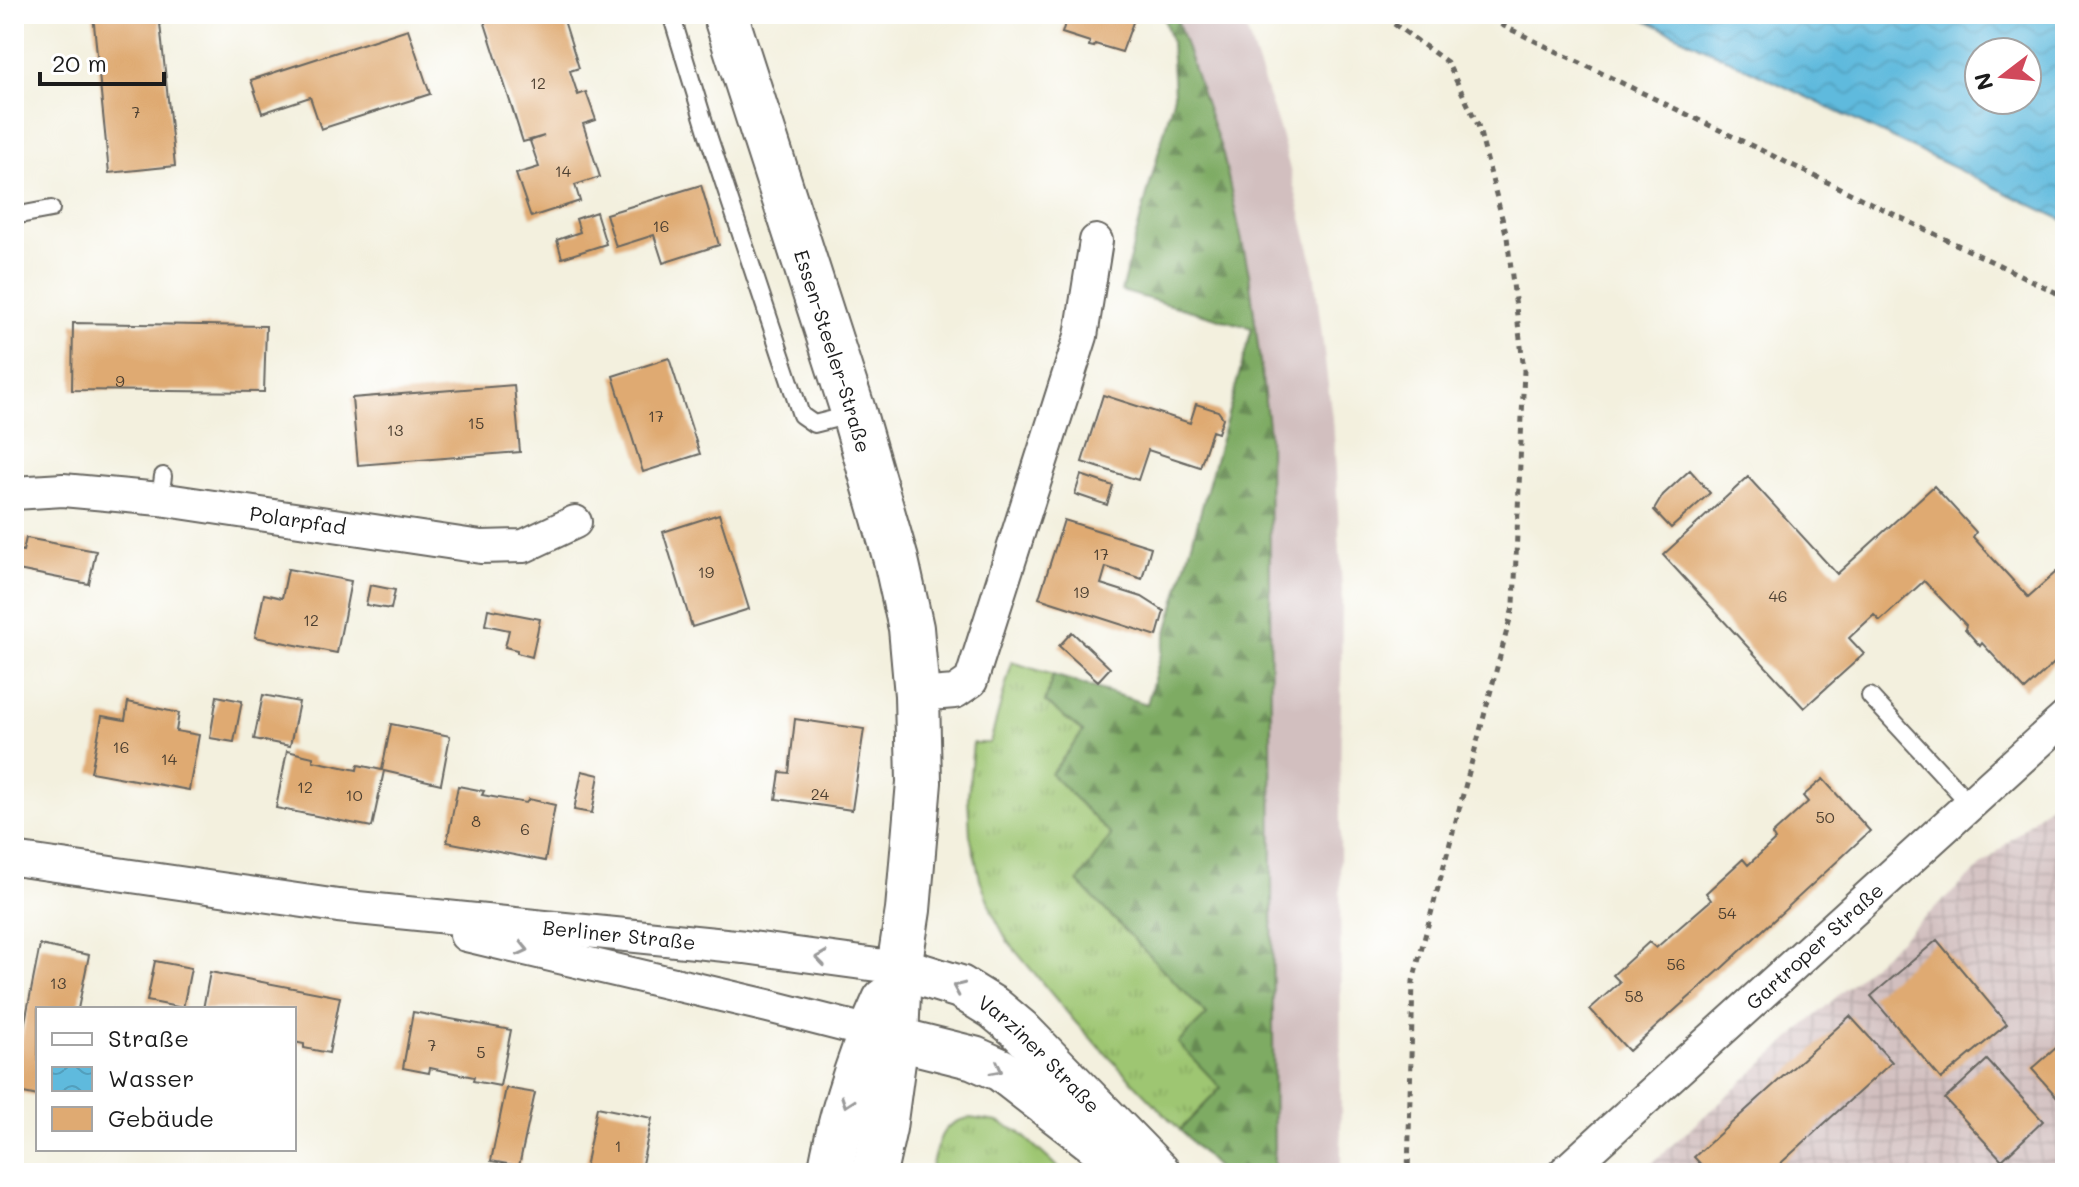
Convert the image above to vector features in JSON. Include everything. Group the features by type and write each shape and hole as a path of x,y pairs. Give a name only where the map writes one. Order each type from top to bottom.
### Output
{"main road":[{"name":"Essen-Steeler-Straße","path":"725,14 854,414 911,628 917,695 919,782 908,910 899,968 883,1036 841,1120 830,1173"},
{"name":"Essen-Steeler-Straße","path":"874,1173 884,1128 883,1036"}],"street":[{"path":"917,695 955,692 971,681 1081,336 1096,241"},
{"name":"Polarpfad","path":"14,493 161,487 481,547 524,546 575,522"},
{"name":"Gartroper Straße","path":"1564,1173 2065,718"},
{"name":"Berliner Straße","path":"14,859 338,906 745,947 899,968"},
{"name":"Berliner Straße","path":"338,906 768,1006 883,1036"},
{"name":"Varziner Straße","path":"899,968 960,987 994,1008 1019,1029 1159,1173"},
{"name":"Varziner Straße","path":"883,1036 974,1058 1001,1070 1134,1173"}],"lane":[{"path":"671,14 801,415 814,424 854,414"},
{"path":"14,216 51,209"},
{"path":"1870,696 1970,804"}],"path":[{"path":"1390,14 1390,21 1447,62 1478,125 1507,237 1524,370 1514,604 1413,981 1408,1173"},
{"path":"1479,14 2055,292 2065,300"}],"shaded area":[{"path":"1175,14 1241,14 1281,134 1313,262 1334,435 1342,591 1341,1173 1274,1173 1269,433 1249,274 1223,154"},
{"path":"2065,791 2065,1173 1641,1173"}],"green space":[{"path":"1163,14 1175,14 1223,154 1249,274 1269,433 1274,1173 1222,1173 1180,1130 1221,1088 1178,1043 1207,1015 1078,882 1111,835 1051,774 1083,732 1045,702 1053,675 1147,704 1252,328 1121,291 1174,95 1171,42"},
{"path":"1012,662 1053,675 1045,702 1083,732 1051,774 1112,835 1078,882 1208,1015 1221,1088 1180,1130 1076,1023 1008,942 980,879 970,835 968,797 973,743 990,743"},
{"path":"970,1118 998,1122 1018,1131 1064,1173 929,1173 945,1130"}],"water":[{"path":"1633,14 2065,14 2065,221"}],"building":[{"path":"93,14 159,14 175,166 109,173"},
{"path":"482,14 562,14 579,68 570,71 578,95 586,92 596,120 583,124 600,177 575,185 580,201 531,217 516,174 539,167 530,141 544,136 523,142"},
{"path":"1001,14 1029,14 1027,22"},
{"path":"1068,14 1136,14 1122,52 1095,44 1094,47 1089,46 1090,42 1062,33"},
{"path":"408,29 430,94 321,129 310,97 262,113 251,80"},
{"path":"701,185 719,245 663,263 654,235 616,247 606,214"},
{"path":"596,212 606,244 562,258 557,240 580,232 576,219"},
{"path":"73,323 266,326 264,392 72,390"},
{"path":"669,358 700,454 643,472 613,376"},
{"path":"514,385 520,452 358,465 352,398"},
{"path":"1103,395 1190,423 1196,404 1218,411 1223,418 1218,433 1212,431 1200,467 1148,450 1138,480 1082,462"},
{"path":"1690,470 1710,493 1671,528 1654,510 1663,495"},
{"path":"1081,475 1113,486 1107,505 1075,494"},
{"path":"1748,477 1837,574 1934,486 1976,532 1973,537 2028,597 2065,564 2065,653 2025,690 1982,643 1980,646 1965,629 1966,625 1924,581 1880,621 1874,615 1849,638 1864,654 1804,708 1663,555"},
{"path":"719,514 749,609 692,627 663,532"},
{"path":"1064,520 1151,547 1142,579 1106,567 1101,584 1142,597 1164,611 1157,636 1039,598"},
{"path":"26,538 96,551 89,584 18,570 14,583 14,549 23,551"},
{"path":"288,569 351,581 337,653 255,637 264,594 282,598"},
{"path":"370,585 395,590 391,609 366,605"},
{"path":"488,609 540,619 532,657 505,647 509,630 485,625"},
{"path":"1072,632 1110,668 1098,681 1059,646"},
{"path":"263,695 299,702 290,746 254,739"},
{"path":"217,696 242,701 234,742 210,738"},
{"path":"128,702 179,713 176,731 199,735 189,790 91,772 102,716 125,720"},
{"path":"795,719 864,729 852,810 776,799 780,772 789,773"},
{"path":"391,724 450,736 441,784 384,771 372,827 276,808 287,751 313,757 313,761 357,770 358,765 382,770"},
{"path":"582,771 599,775 592,813 574,810"},
{"path":"1823,779 1870,831 1629,1051 1590,1009 1620,982 1613,975 1649,942 1656,948 1711,900 1706,893 1743,859 1748,865 1775,840 1772,835 1808,802 1803,796"},
{"path":"458,786 484,791 482,795 526,803 529,799 555,805 545,861 447,842"},
{"path":"1937,940 2007,1024 1941,1079 1871,996"},
{"path":"40,945 89,955 78,1007 36,1007 36,1096 14,1091"},
{"path":"155,961 191,968 183,1007 147,1001"},
{"path":"210,972 340,997 329,1053 304,1048 304,1044 296,1042 296,1007 203,1007"},
{"path":"413,1012 511,1030 500,1086 430,1068 429,1073 403,1068"},
{"path":"1850,1016 1892,1062 1770,1173 1709,1173 1694,1157"},
{"path":"2065,1040 2065,1106 2032,1069"},
{"path":"1987,1060 2043,1121 2002,1160 1945,1099"},
{"path":"506,1088 535,1093 519,1166 491,1161"},
{"path":"597,1107 652,1118 640,1173 584,1173"}]}
